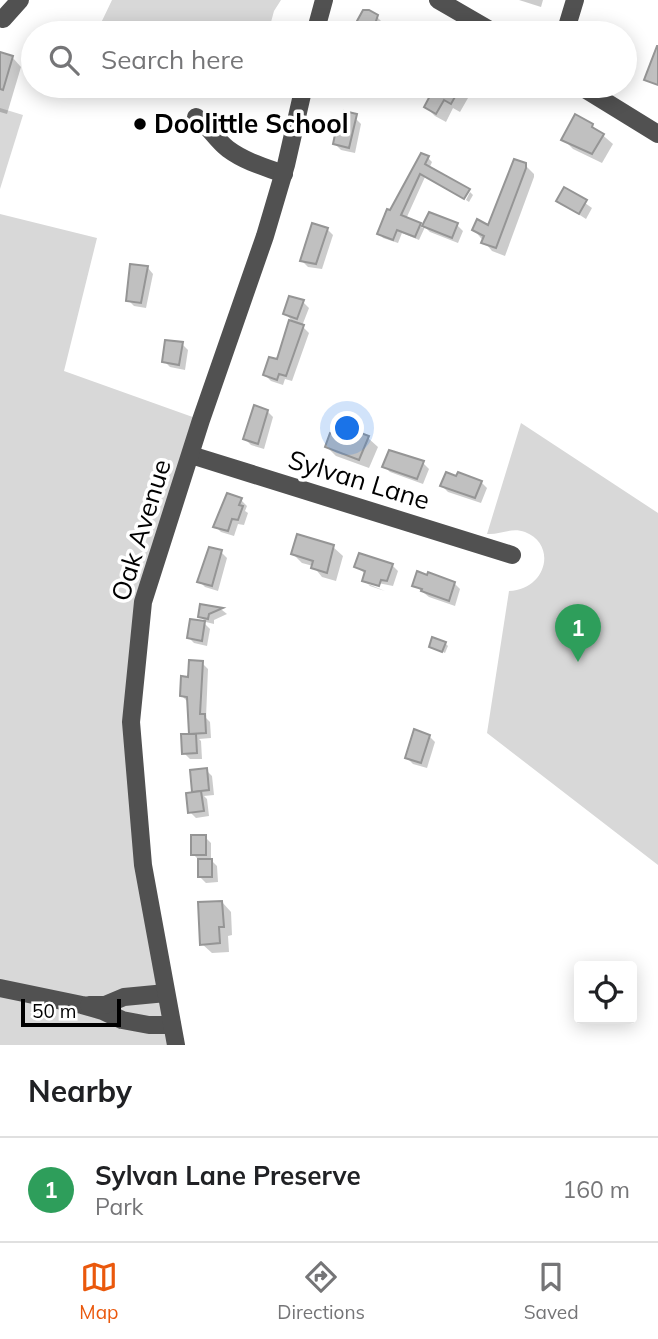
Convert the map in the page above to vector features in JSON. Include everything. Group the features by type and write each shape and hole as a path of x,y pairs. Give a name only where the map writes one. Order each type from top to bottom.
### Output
{"street":[{"path":"0,18 3,19 20,0"},
{"path":"318,21 324,0"},
{"path":"438,0 474,21"},
{"path":"569,21 575,0"},
{"name":"Oak Avenue","path":"176,1045 143,865 131,722 143,601 284,174 301,98"},
{"path":"600,98 658,134"},
{"path":"196,117 209,126 226,147 244,159 284,174"},
{"name":"Sylvan Lane","path":"191,455 512,555"},
{"path":"0,988 82,1005 122,1020 149,1025 172,1025"},
{"path":"82,1005 105,1005 124,997 166,993"}],"shaded area":[{"path":"112,0 281,0 271,21 102,21"},
{"path":"0,108 23,115 0,189"},
{"path":"0,214 97,238 64,371 201,420 143,602 131,722 176,1045 0,1045"},
{"path":"521,423 658,513 658,865 487,733 509,591 522,589 532,583 543,566 542,547 535,538 525,532 515,530 487,534"}],"building":[{"path":"363,10 378,15 376,21 357,21"},
{"path":"658,46 658,85 644,80"},
{"path":"0,52 13,56 3,90 0,89"},
{"path":"429,98 454,98 451,104 444,100 436,114 424,107"},
{"path":"344,111 357,114 349,148 333,144 337,125 340,126"},
{"path":"575,114 604,134 592,154 561,140"},
{"path":"421,153 429,156 425,164 470,189 464,199 420,174 401,215 421,223 415,237 397,230 393,240 377,234 387,209 390,210"},
{"path":"514,159 526,163 526,168 496,248 481,243 484,236 472,230 477,219 488,225"},
{"path":"564,187 587,200 579,214 556,201"},
{"path":"429,212 458,223 452,238 422,226"},
{"path":"312,223 328,228 316,264 300,261"},
{"path":"130,264 148,266 141,303 126,301"},
{"path":"289,296 304,300 297,319 283,314"},
{"path":"289,320 304,325 286,376 279,374 277,380 263,375 269,357 277,359"},
{"path":"165,340 183,342 179,365 162,362"},
{"path":"254,405 268,410 258,444 243,439"},
{"path":"348,428 369,436 359,460 325,447 330,433 341,437 342,434 346,435"},
{"path":"389,450 424,461 417,479 382,467"},
{"path":"446,472 456,476 458,472 482,481 475,498 440,486"},
{"path":"227,493 242,498 239,505 243,506 238,520 232,519 228,531 213,527"},
{"path":"297,534 334,545 327,573 311,568 313,561 291,554"},
{"path":"209,547 222,550 212,586 197,582"},
{"path":"359,553 393,564 387,581 381,580 379,586 362,581 365,571 354,567"},
{"path":"417,571 455,582 449,601 412,586"},
{"path":"200,604 223,608 209,614 208,619 198,617"},
{"path":"190,619 205,621 202,641 187,638"},
{"path":"432,637 446,642 442,652 429,647"},
{"path":"189,660 203,661 200,714 205,714 206,733 189,734 187,697 180,696 181,676 188,677"},
{"path":"414,729 430,735 421,763 405,758"},
{"path":"181,734 196,734 197,753 182,754"},
{"path":"207,768 209,790 192,792 190,770"},
{"path":"201,791 204,811 188,813 186,793"},
{"path":"191,835 206,835 206,855 191,855"},
{"path":"198,859 212,859 212,877 198,877"},
{"path":"222,901 224,927 219,927 220,943 200,945 198,902"}],"place":[{"name":"Doolittle School","path":"140,124"},
{"name":"Sylvan Lane Preserve","path":"578,662"}]}
